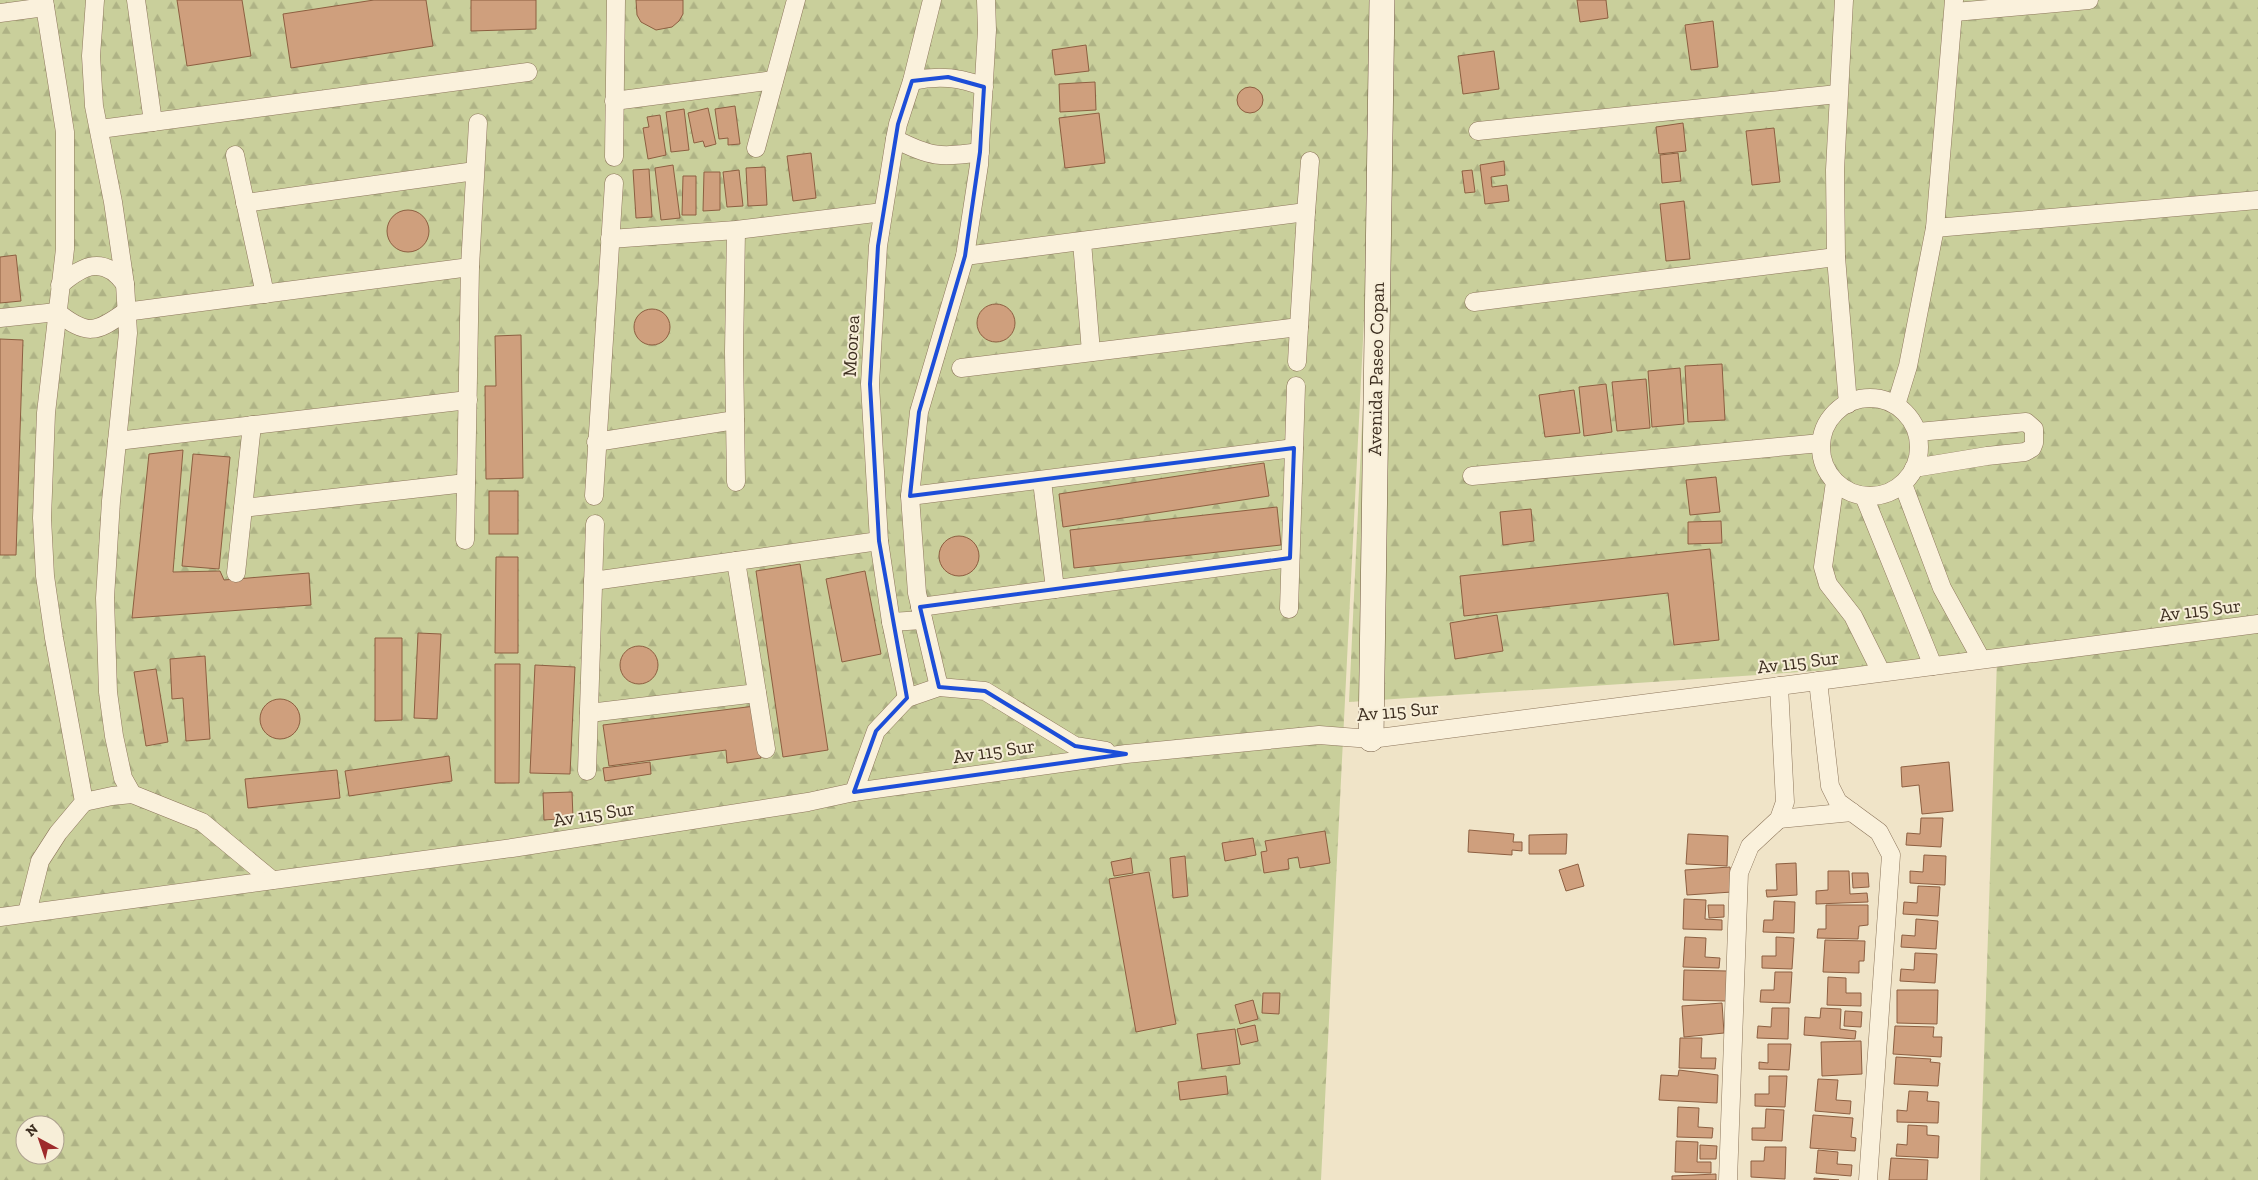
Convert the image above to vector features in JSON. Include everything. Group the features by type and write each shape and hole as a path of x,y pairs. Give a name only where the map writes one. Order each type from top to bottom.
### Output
{"main road":[{"name":"Avenida Paseo Copan","path":"1371,739 1382,0"}],"street":[{"path":"95,0 91,56 94,106 100,129 126,284 125,312 128,332 117,441 105,598 108,692 114,736 123,778 132,794"},
{"path":"136,0 153,122"},
{"path":"614,157 616,0"},
{"path":"756,148 796,0"},
{"name":"Moorea","path":"907,698 891,622 879,541 870,384 878,246 895,139 912,81 932,0"},
{"path":"939,688 917,593 910,496 919,412 965,256 980,152 987,30 986,0"},
{"path":"1844,0 1838,94 1836,257 1848,404"},
{"path":"1896,405 1908,366 1935,228 1954,6 2089,0"},
{"path":"0,13 44,3 65,132 65,249 46,413 42,518 45,576 54,638 84,802"},
{"path":"100,129 528,72"},
{"path":"912,81 930,77 948,77 967,80 984,87"},
{"path":"614,100 774,80"},
{"path":"1478,131 1838,94"},
{"path":"465,540 470,267 478,123"},
{"path":"895,139 918,151 948,157 980,152"},
{"path":"235,155 265,294"},
{"path":"1297,362 1310,161"},
{"path":"245,203 475,172"},
{"path":"594,496 614,183"},
{"path":"1935,228 2258,200"},
{"path":"610,239 736,230 884,212"},
{"path":"965,256 1306,212"},
{"path":"736,230 734,352 736,482"},
{"path":"1082,242 1091,352"},
{"path":"1474,302 1836,257"},
{"path":"60,285 76,270 94,265 108,268 126,284"},
{"path":"0,318 57,312 70,323 87,330 102,328 125,312 470,267"},
{"path":"961,368 1299,327"},
{"path":"1289,609 1296,386"},
{"path":"1864,398 1882,400 1896,405 1911,419 1918,432 1918,450 1914,468 1903,484 1891,492 1878,496 1864,496 1847,491 1835,482 1824,465 1821,444 1824,430 1834,415 1848,404 1864,398"},
{"path":"117,441 468,400"},
{"path":"596,442 735,420"},
{"path":"1914,468 2025,452 2032,448 2034,443 2034,429 2026,422 1918,432"},
{"path":"236,573 252,425"},
{"path":"1986,427 1987,456"},
{"path":"1472,476 1821,444"},
{"path":"910,496 1294,448"},
{"path":"1042,481 1055,589"},
{"path":"1835,482 1823,567 1828,584 1853,616 1881,672"},
{"path":"243,508 466,483"},
{"path":"1903,484 1942,588 1981,659"},
{"path":"1864,496 1933,666"},
{"path":"586,771 595,524"},
{"path":"593,581 879,541"},
{"path":"891,622 921,613 1055,589 1290,558"},
{"path":"736,560 766,749"},
{"name":"Av 115 Sur","path":"0,917 512,848 798,804 854,792 1126,754 1319,734 1371,739 2258,624"},
{"path":"1818,680 1830,786 1838,802 1879,832 1891,855 1868,1180"},
{"path":"1728,1180 1739,873 1750,846 1779,819 1785,802 1779,686"},
{"path":"854,792 876,731 907,698 939,688 985,691 1074,746 1126,754"},
{"path":"588,713 757,693"},
{"path":"27,914 40,861 58,833 84,802 112,796 132,794 202,822 272,880"},
{"path":"1779,819 1852,812"}],"highlighted area":[{"path":"948,77 984,87 980,152 965,256 919,412 910,496 1294,448 1290,558 920,607 939,687 985,691 1075,746 1126,754 854,792 876,731 907,698 879,541 870,384 878,246 898,124 912,81"}],"green space":[{"path":"0,0 1380,0 1321,1180 0,1180"},
{"path":"1382,0 2258,0 2258,1180 1980,1180 1997,659 1349,702"}],"building":[{"path":"177,0 242,0 251,56 187,66"},
{"path":"374,0 426,0 433,46 291,68 283,14"},
{"path":"471,0 536,0 536,29 471,31"},
{"path":"636,0 683,0 683,14 672,27 656,30 641,22 637,15"},
{"path":"1577,0 1606,0 1608,18 1580,22"},
{"path":"1713,21 1718,67 1691,70 1685,25"},
{"path":"1086,45 1089,71 1055,75 1052,50"},
{"path":"1494,51 1499,89 1463,94 1458,56"},
{"path":"1095,82 1096,110 1060,112 1059,84"},
{"path":"1250,87 1259,91 1263,100 1259,109 1250,113 1241,109 1237,100 1241,91"},
{"path":"735,106 740,144 728,145 728,138 719,139 715,109"},
{"path":"708,108 716,144 705,147 703,141 694,143 688,113"},
{"path":"684,109 689,150 671,152 666,112"},
{"path":"1099,113 1105,163 1065,168 1059,118"},
{"path":"660,115 666,155 648,159 643,128 649,127 647,117"},
{"path":"1683,123 1686,151 1659,154 1656,127"},
{"path":"1774,128 1780,182 1752,185 1746,131"},
{"path":"811,153 816,198 793,201 787,156"},
{"path":"1678,153 1681,181 1662,183 1660,155"},
{"path":"1504,161 1505,175 1491,177 1492,187 1507,185 1509,201 1485,204 1480,165"},
{"path":"673,165 680,218 661,220 655,168"},
{"path":"765,167 767,205 748,206 746,168"},
{"path":"649,169 652,217 636,218 633,170"},
{"path":"739,170 743,206 727,207 723,172"},
{"path":"1472,170 1475,192 1465,193 1462,171"},
{"path":"704,172 720,172 720,210 703,211"},
{"path":"683,176 696,176 696,215 682,215"},
{"path":"1684,201 1690,259 1666,261 1660,204"},
{"path":"412,210 420,213 426,219 429,231 426,243 420,249 404,252 396,249 390,243 387,227 390,219 396,213"},
{"path":"16,255 21,301 0,303 0,257"},
{"path":"996,304 1003,305 1009,310 1014,316 1014,330 1009,336 1003,341 996,342 989,341 983,336 978,330 977,323 978,316 983,310 989,305"},
{"path":"652,309 659,310 665,314 669,320 669,334 665,340 659,344 652,345 645,344 639,340 635,334 634,327 635,320 639,314 645,310"},
{"path":"521,335 523,478 486,479 485,386 496,386 495,336"},
{"path":"0,339 23,340 16,555 0,555"},
{"path":"1722,364 1725,420 1688,422 1685,366"},
{"path":"1680,368 1684,424 1652,427 1648,371"},
{"path":"1646,379 1650,428 1617,431 1612,382"},
{"path":"1606,384 1612,432 1584,436 1579,387"},
{"path":"1574,390 1580,433 1545,437 1539,395"},
{"path":"183,450 173,572 220,571 224,580 309,573 311,605 132,618 149,454"},
{"path":"193,454 230,457 219,569 182,566"},
{"path":"1264,463 1269,496 1063,527 1059,494"},
{"path":"1716,477 1720,512 1690,515 1686,480"},
{"path":"489,491 518,491 518,534 489,534"},
{"path":"1277,507 1281,545 1074,568 1070,530"},
{"path":"1531,509 1534,541 1503,545 1500,512"},
{"path":"1721,521 1722,543 1688,544 1688,522"},
{"path":"955,536 963,536 970,539 976,545 979,556 976,567 970,573 963,576 955,576 948,573 942,567 939,560 939,552 942,545 948,539"},
{"path":"1710,549 1719,640 1674,645 1668,593 1464,616 1460,576"},
{"path":"496,557 518,557 518,653 495,653"},
{"path":"800,564 828,750 783,757 756,571"},
{"path":"865,571 881,654 842,662 826,579"},
{"path":"1497,615 1503,651 1455,659 1450,623"},
{"path":"418,633 441,634 437,719 414,718"},
{"path":"375,638 402,638 402,720 375,721"},
{"path":"639,646 652,652 658,665 652,678 639,684 626,678 620,665 626,652"},
{"path":"205,656 210,739 186,741 183,698 172,699 170,659"},
{"path":"495,664 520,664 519,783 495,783"},
{"path":"535,665 575,667 570,774 530,773"},
{"path":"156,669 168,742 146,746 134,672"},
{"path":"280,699 291,702 297,708 300,719 297,730 291,736 280,739 269,736 263,730 260,719 263,708 269,702"},
{"path":"755,706 761,758 727,763 726,750 609,766 603,725"},
{"path":"449,756 452,781 349,796 345,771"},
{"path":"650,762 651,774 605,781 603,768"},
{"path":"1949,762 1953,811 1922,814 1919,785 1902,787 1901,767"},
{"path":"337,770 340,798 248,808 245,779"},
{"path":"572,792 573,818 544,820 543,793"},
{"path":"1921,818 1943,818 1941,847 1906,845 1907,833 1920,834"},
{"path":"1469,830 1514,834 1513,842 1522,842 1522,851 1512,850 1512,855 1468,852"},
{"path":"1325,831 1330,863 1300,868 1298,857 1288,859 1289,869 1264,873 1261,852 1267,851 1265,841"},
{"path":"1567,834 1566,854 1529,854 1529,835"},
{"path":"1688,834 1728,836 1727,866 1686,864"},
{"path":"1253,838 1256,855 1225,861 1222,843"},
{"path":"1924,855 1946,856 1945,885 1910,883 1910,871 1923,872"},
{"path":"1185,856 1188,896 1173,898 1170,858"},
{"path":"1131,858 1133,873 1114,876 1111,862"},
{"path":"1796,863 1797,895 1767,897 1766,890 1777,890 1776,864"},
{"path":"1578,864 1584,886 1566,891 1559,870"},
{"path":"1730,867 1732,892 1687,895 1685,870"},
{"path":"1828,871 1849,871 1850,894 1867,893 1868,902 1816,904 1816,891 1828,890"},
{"path":"1149,872 1176,1024 1136,1032 1109,879"},
{"path":"1852,873 1868,873 1869,887 1853,888"},
{"path":"1918,886 1940,887 1938,916 1903,914 1904,902 1917,903"},
{"path":"1684,899 1706,900 1705,919 1722,920 1722,930 1683,929"},
{"path":"1774,901 1795,902 1794,933 1763,932 1764,920 1773,920"},
{"path":"1708,905 1724,905 1724,917 1709,918"},
{"path":"1826,905 1868,905 1868,925 1859,926 1858,939 1817,938 1818,929 1826,929"},
{"path":"1916,919 1938,921 1936,949 1901,947 1902,935 1915,936"},
{"path":"1685,937 1706,938 1705,957 1720,958 1719,968 1683,967"},
{"path":"1776,937 1794,938 1792,969 1762,968 1762,956 1776,956"},
{"path":"1825,940 1865,941 1864,961 1859,961 1859,973 1823,972"},
{"path":"1915,953 1937,954 1935,983 1900,981 1901,969 1914,970"},
{"path":"1684,970 1727,971 1726,1001 1683,1000"},
{"path":"1775,972 1792,972 1790,1003 1760,1002 1761,990 1774,990"},
{"path":"1828,977 1846,978 1846,993 1861,993 1861,1006 1827,1005"},
{"path":"1897,990 1938,990 1937,1024 1897,1023"},
{"path":"1263,993 1280,993 1279,1014 1262,1013"},
{"path":"1253,1000 1258,1019 1240,1024 1235,1005"},
{"path":"1722,1003 1724,1033 1684,1037 1682,1006"},
{"path":"1772,1008 1789,1008 1788,1039 1757,1038 1758,1026 1771,1027"},
{"path":"1821,1008 1841,1009 1840,1029 1856,1031 1855,1039 1804,1035 1805,1017 1820,1018"},
{"path":"1845,1011 1862,1012 1861,1027 1844,1026"},
{"path":"1255,1025 1258,1041 1241,1045 1237,1029"},
{"path":"1895,1026 1934,1027 1933,1037 1942,1037 1941,1057 1893,1054"},
{"path":"1235,1029 1240,1064 1202,1069 1197,1034"},
{"path":"1680,1038 1702,1038 1701,1058 1716,1058 1715,1069 1679,1068"},
{"path":"1861,1041 1862,1074 1822,1076 1821,1042"},
{"path":"1768,1044 1791,1044 1789,1070 1759,1069 1759,1062 1768,1063"},
{"path":"1896,1057 1931,1059 1930,1062 1940,1063 1938,1086 1894,1084"},
{"path":"1679,1070 1718,1075 1717,1103 1659,1100 1661,1075 1678,1076"},
{"path":"1226,1076 1228,1094 1180,1100 1178,1082"},
{"path":"1769,1076 1787,1076 1785,1107 1755,1106 1755,1094 1769,1094"},
{"path":"1818,1079 1838,1080 1836,1100 1851,1101 1850,1114 1815,1111"},
{"path":"1909,1091 1928,1092 1927,1101 1939,1102 1938,1123 1897,1122 1897,1110 1907,1111"},
{"path":"1678,1107 1699,1108 1698,1127 1713,1128 1712,1138 1677,1137"},
{"path":"1766,1109 1784,1110 1782,1141 1752,1140 1752,1128 1765,1128"},
{"path":"1813,1115 1853,1118 1851,1137 1856,1138 1855,1151 1810,1148"},
{"path":"1908,1125 1927,1126 1927,1135 1939,1136 1938,1158 1896,1156 1897,1144 1907,1145"},
{"path":"1676,1141 1698,1142 1697,1162 1711,1162 1711,1173 1675,1172"},
{"path":"1700,1145 1717,1146 1716,1159 1700,1159"},
{"path":"1765,1147 1786,1147 1785,1179 1751,1177 1751,1161 1764,1161"},
{"path":"1818,1150 1838,1152 1837,1164 1852,1165 1851,1176 1816,1173"},
{"path":"1891,1158 1928,1160 1927,1180 1889,1180"},
{"path":"1716,1174 1716,1180 1672,1180 1672,1176"},
{"path":"1814,1178 1839,1180 1814,1180"}]}
